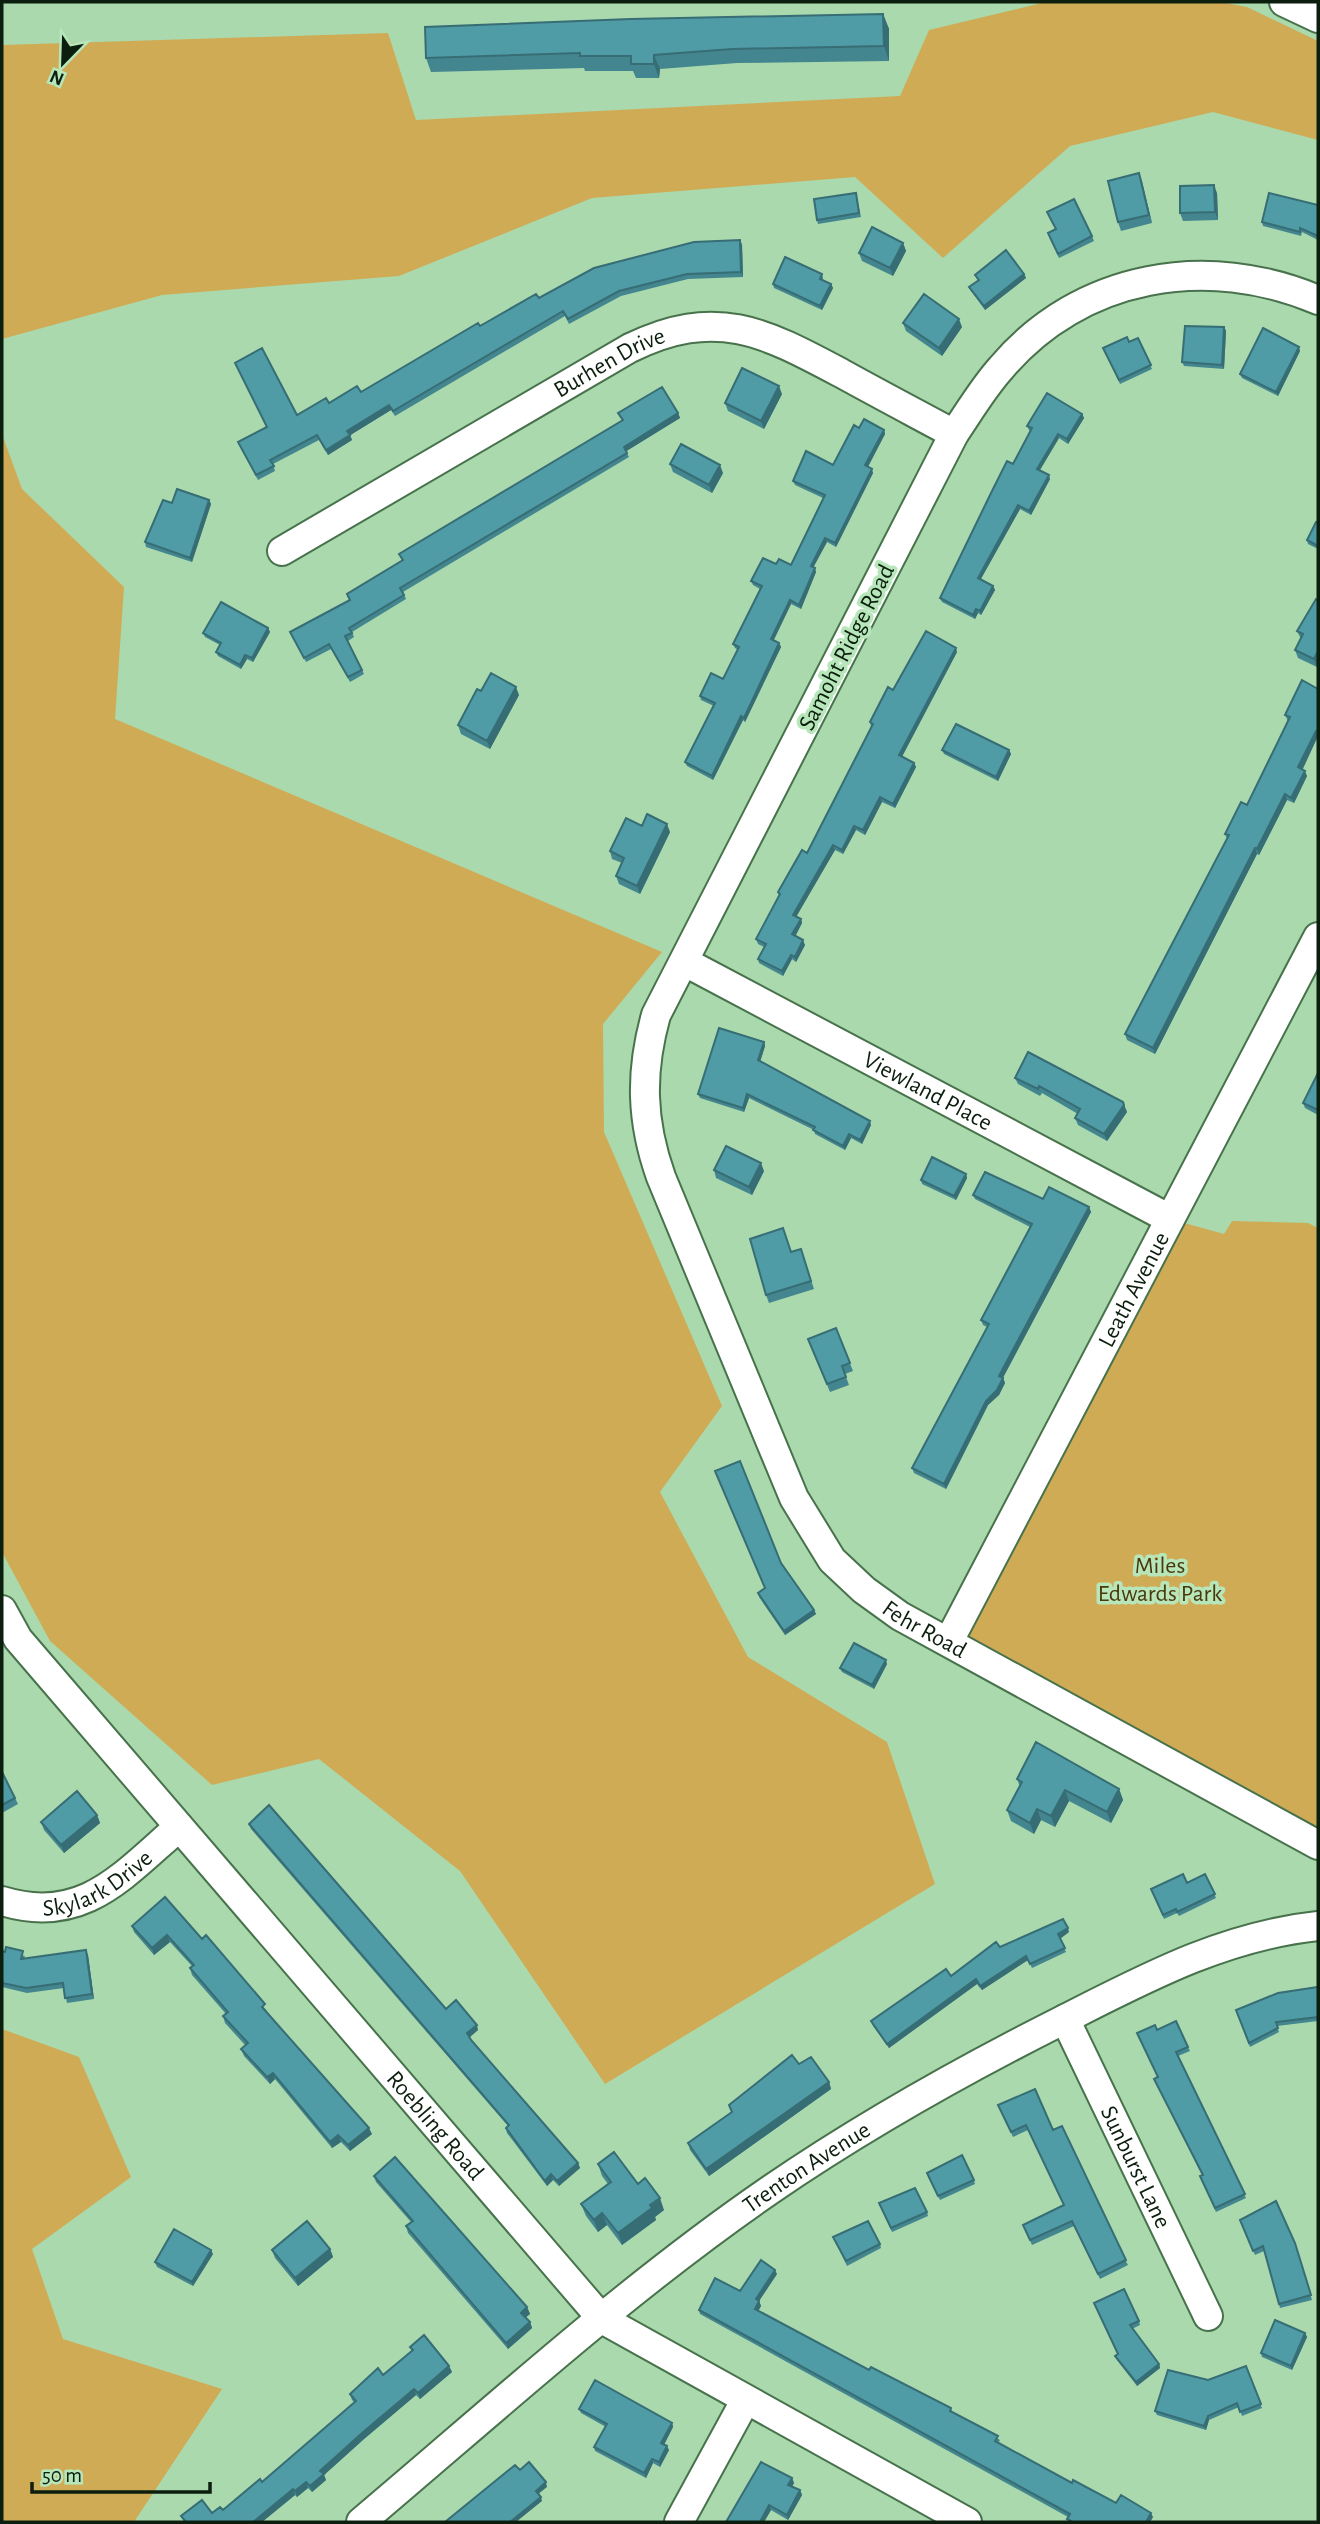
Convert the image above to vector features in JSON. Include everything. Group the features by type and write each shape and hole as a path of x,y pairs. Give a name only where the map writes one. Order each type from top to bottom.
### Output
{"street":[{"path":"1284,2 1318,18"},
{"name":"Samoht Ridge Road","path":"695,1258 650,1146 643,1091 647,1047 656,1014 954,434 1002,367 1033,336 1088,300 1129,284 1172,275 1216,274 1259,279 1318,300"},
{"name":"Burhen Drive","path":"282,551 630,348 681,329 725,327 778,340 954,434"},
{"name":"Leath Avenue","path":"948,1642 1318,937"},
{"name":"Viewland Place","path":"685,962 1170,1219"},
{"name":"Fehr Road","path":"695,1258 794,1498 832,1560 864,1590 900,1616 1318,1845"},
{"name":"Roebling Road","path":"2,1610 18,1639 603,2319 745,2401 967,2522"},
{"name":"Skylark Drive","path":"2,1901 44,1909 86,1901 105,1890 179,1827"},
{"name":"Trenton Avenue","path":"361,2522 671,2263 769,2191 862,2130 967,2069 1146,1976 1198,1954 1252,1937 1318,1926"},
{"name":"Sunburst Lane","path":"1065,2019 1208,2316"},
{"path":"678,2522 745,2401"}],"green space":[{"path":"1046,2 1221,2 1247,7 1318,41 1318,140 1213,112 1070,146 943,258 855,177 592,198 399,276 162,295 2,339 2,45 388,33 416,120 900,96 929,30"},
{"path":"2,434 22,489 124,587 115,719 662,952 603,1024 604,1132 722,1406 660,1492 748,1657 887,1742 935,1884 605,2084 460,1871 319,1759 212,1785 50,1641 2,1552"},
{"name":"Miles Edwards Park","path":"1170,1219 1224,1234 1232,1221 1308,1223 1318,1228 1318,1845 949,1641"},
{"path":"2,2029 79,2057 131,2177 32,2249 63,2339 222,2389 134,2522 2,2522"}],"building":[{"path":"883,14 884,46 732,49 654,55 654,64 631,64 631,56 580,56 580,53 426,58 425,27 631,19"},
{"path":"1139,173 1149,215 1118,222 1108,181"},
{"path":"1214,185 1215,212 1180,213 1180,186"},
{"path":"856,193 859,213 817,220 814,199"},
{"path":"1269,193 1318,205 1318,236 1300,228 1300,232 1262,222"},
{"path":"1074,199 1092,236 1058,254 1048,233 1056,229 1047,212"},
{"path":"872,227 903,243 890,268 859,253"},
{"path":"740,240 741,272 687,274 619,291 568,319 563,311 393,411 389,405 347,431 350,435 326,450 317,435 270,460 274,466 256,475 238,442 267,427 235,363 262,348 297,415 326,398 329,403 357,386 361,392 478,323 480,326 536,294 539,298 594,268 694,242"},
{"path":"1006,250 1024,274 984,306 969,287 979,280 975,275"},
{"path":"785,257 822,274 820,279 831,284 820,306 773,284"},
{"path":"924,294 959,319 939,348 903,323"},
{"path":"1185,326 1224,327 1222,365 1182,362"},
{"path":"1263,328 1299,347 1276,392 1240,374"},
{"path":"1127,337 1129,342 1138,338 1151,365 1119,380 1103,348"},
{"path":"742,368 779,386 761,421 725,403"},
{"path":"662,387 678,413 624,447 627,453 400,588 404,595 349,628 352,633 345,636 362,670 348,677 329,644 304,658 290,632 350,600 347,594 403,560 399,554 623,420 618,413"},
{"path":"1047,393 1082,414 1067,439 1058,434 1037,469 1049,475 1029,511 1018,505 978,578 993,586 980,611 976,609 973,615 940,598 1007,461 1013,464 1032,428 1027,426"},
{"path":"864,419 884,430 865,465 872,469 835,543 825,538 811,566 815,568 799,605 790,600 771,639 779,643 744,718 741,716 712,776 685,762 715,703 700,696 711,673 723,679 739,647 733,644 762,586 751,581 763,558 776,564 779,559 791,565 825,495 793,481 806,451 833,465 854,425 859,428"},
{"path":"681,444 720,465 709,485 670,464"},
{"path":"177,489 209,500 190,558 145,542 163,500 172,503"},
{"path":"1316,522 1318,523 1318,546 1307,540"},
{"path":"1316,599 1318,651 1314,659 1295,650 1303,634 1297,631"},
{"path":"221,602 268,628 252,658 245,655 240,665 216,652 221,643 203,633"},
{"path":"926,631 956,648 899,755 914,763 893,804 880,797 863,830 854,826 842,850 833,845 793,915 801,919 792,934 803,940 795,957 791,955 782,971 758,959 766,944 756,939 802,850 807,853 873,724 870,722 888,687 893,690"},
{"path":"491,673 516,687 487,741 458,725 477,689 481,691"},
{"path":"1302,680 1318,689 1318,732 1316,731 1298,767 1305,771 1291,798 1285,794 1257,849 1255,848 1153,1048 1125,1034 1229,835 1225,834 1241,802 1247,805 1290,717 1285,715"},
{"path":"956,724 1009,750 996,777 942,750"},
{"path":"647,814 667,824 637,886 616,876 624,858 610,851 626,818 642,826"},
{"path":"719,1028 764,1042 758,1060 870,1121 860,1140 849,1134 843,1146 813,1130 815,1127 747,1094 743,1108 698,1094"},
{"path":"1028,1052 1123,1102 1124,1105 1104,1134 1075,1118 1080,1109 1039,1086 1038,1089 1015,1078"},
{"path":"1318,1073 1318,1110 1303,1103"},
{"path":"726,1146 761,1163 749,1187 714,1170"},
{"path":"932,1157 966,1174 954,1196 921,1180"},
{"path":"985,1172 1043,1199 1049,1187 1089,1207 999,1376 1003,1378 997,1390 986,1401 944,1484 912,1468 989,1324 981,1320 1032,1224 973,1195"},
{"path":"783,1228 791,1252 801,1249 811,1281 766,1295 750,1239"},
{"path":"836,1328 850,1363 842,1366 846,1377 827,1384 808,1339"},
{"path":"740,1461 781,1563 814,1610 784,1631 758,1593 765,1588 715,1471"},
{"path":"854,1643 886,1660 872,1685 840,1668"},
{"path":"1036,1742 1119,1789 1107,1812 1065,1790 1051,1816 1037,1809 1030,1823 1007,1810 1022,1782 1017,1779"},
{"path":"2,1772 15,1798 2,1805"},
{"path":"77,1791 97,1815 61,1845 41,1822"},
{"path":"269,1805 446,2009 456,2000 477,2025 467,2033 471,2040 578,2163 557,2181 551,2174 545,2181 506,2128 509,2125 249,1824"},
{"path":"1183,1874 1187,1883 1205,1874 1215,1894 1177,1912 1176,1909 1163,1915 1151,1889"},
{"path":"165,1897 202,1939 206,1935 265,2004 262,2007 369,2128 348,2145 338,2135 330,2142 273,2073 267,2077 241,2049 248,2043 223,2016 228,2012 190,1968 194,1965 167,1935 152,1948 132,1926"},
{"path":"1063,1919 1068,1928 1058,1934 1065,1948 1030,1964 1026,1956 980,1986 976,1979 887,2044 871,2021 946,1969 951,1976 996,1942 1000,1947"},
{"path":"6,1947 23,1951 21,1959 86,1950 92,1994 65,1998 63,1983 26,1988 2,1983 2,1951 5,1952"},
{"path":"1318,1987 1318,2017 1276,2022 1278,2028 1249,2043 1236,2010 1278,1993"},
{"path":"1176,2021 1188,2047 1176,2052 1245,2194 1215,2208 1200,2176 1203,2175 1154,2079 1158,2077 1137,2033 1155,2025 1157,2030"},
{"path":"792,2055 799,2064 811,2057 829,2082 706,2169 688,2143 732,2112 729,2105"},
{"path":"1035,2089 1053,2130 1062,2126 1126,2260 1098,2274 1072,2221 1030,2240 1023,2225 1064,2205 1026,2125 1011,2132 998,2105"},
{"path":"614,2152 638,2184 645,2178 660,2198 650,2205 652,2208 618,2233 602,2213 594,2220 581,2204 611,2182 598,2164"},
{"path":"962,2155 974,2180 938,2196 927,2173"},
{"path":"395,2157 527,2307 521,2313 530,2322 506,2343 406,2226 413,2221 374,2176"},
{"path":"915,2188 927,2212 891,2228 879,2203"},
{"path":"1276,2201 1295,2243 1311,2295 1279,2304 1263,2246 1253,2251 1240,2220"},
{"path":"307,2221 330,2249 295,2278 272,2250"},
{"path":"868,2221 880,2244 846,2261 833,2237"},
{"path":"174,2229 211,2250 192,2282 155,2262"},
{"path":"761,2260 775,2270 756,2299 759,2301 755,2309 869,2370 871,2367 951,2408 950,2411 998,2436 995,2441 1072,2483 1073,2480 1116,2503 1121,2495 1151,2513 1146,2522 1073,2522 1067,2519 1070,2514 699,2310 715,2278 740,2291"},
{"path":"1124,2289 1139,2321 1130,2325 1159,2364 1136,2382 1115,2356 1118,2354 1094,2303"},
{"path":"1275,2320 1305,2333 1291,2366 1261,2353"},
{"path":"424,2335 449,2366 418,2393 414,2389 362,2433 320,2471 324,2474 310,2486 306,2482 295,2491 293,2489 253,2522 186,2522 181,2516 202,2500 212,2513 220,2507 223,2510 260,2479 262,2482 356,2401 350,2394 378,2368 383,2375 413,2350 410,2347"},
{"path":"1246,2366 1261,2404 1240,2412 1237,2403 1208,2416 1204,2426 1155,2411 1168,2370 1208,2380"},
{"path":"595,2380 672,2423 661,2443 667,2446 659,2462 652,2459 644,2473 594,2447 607,2424 579,2409"},
{"path":"529,2462 546,2482 536,2491 541,2497 510,2522 445,2522 515,2465 520,2470"},
{"path":"761,2462 792,2478 788,2485 800,2490 787,2515 769,2505 760,2522 726,2522"}]}
